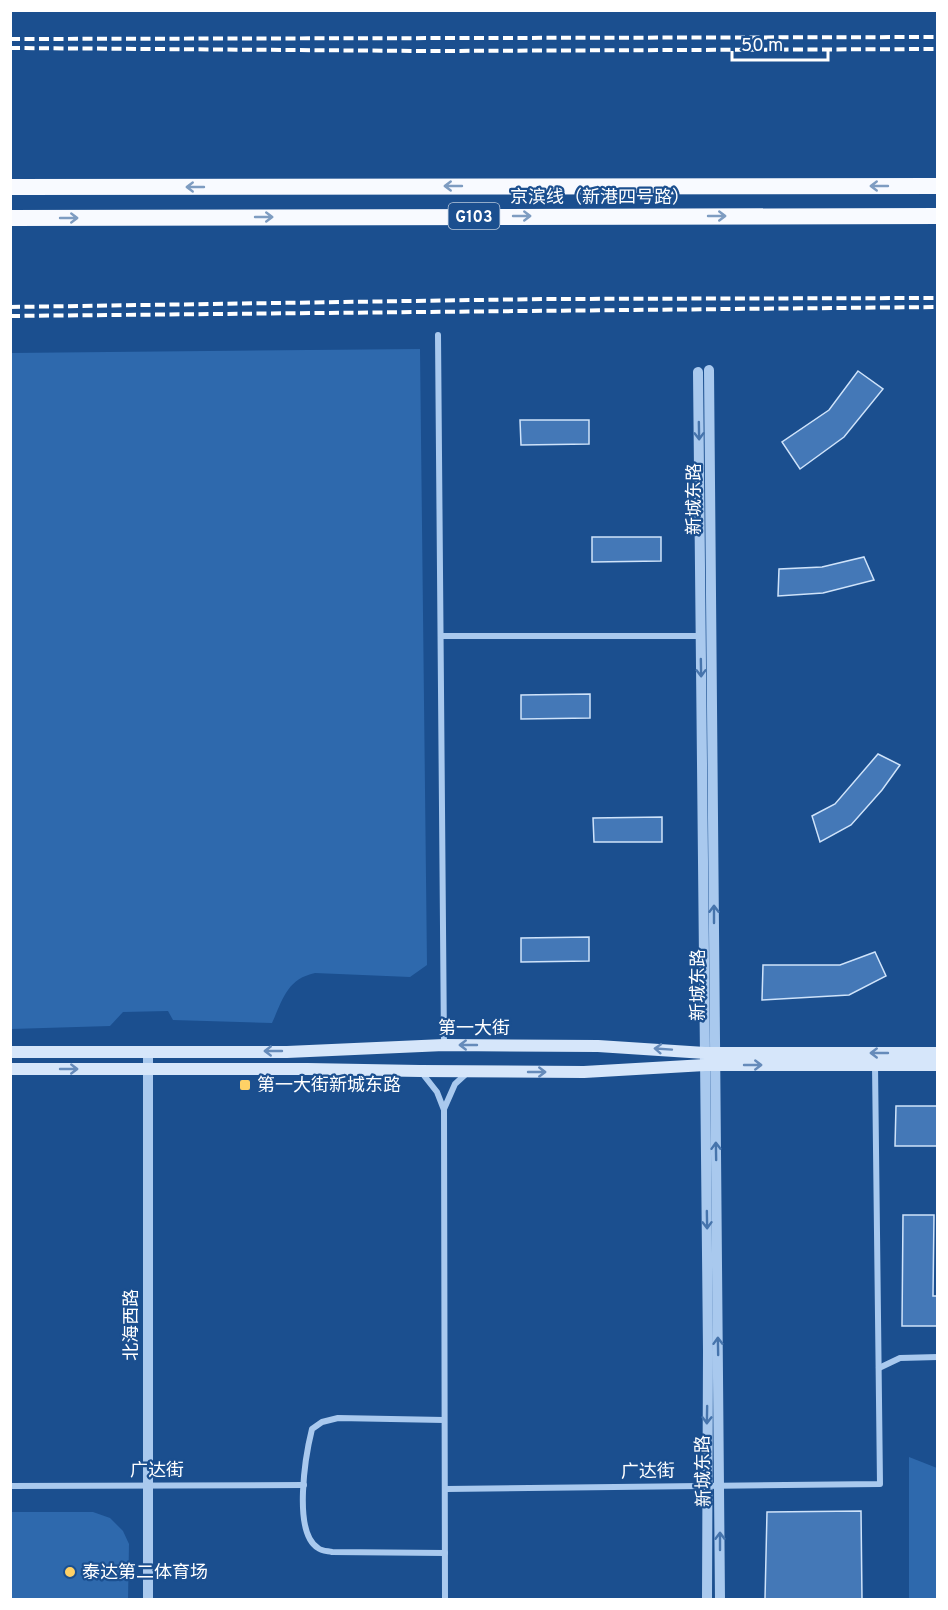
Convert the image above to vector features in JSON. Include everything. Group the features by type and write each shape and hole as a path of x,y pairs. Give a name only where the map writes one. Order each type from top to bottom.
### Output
{"highway":[{"name":"京滨线（新港四号路）","path":"10,187 938,186"},
{"name":"京滨线（新港四号路）","path":"10,218 938,216"}],"main road":[{"name":"第一大街","path":"10,1052 287,1052 444,1045 598,1046 710,1059 938,1065"},
{"name":"第一大街","path":"10,1069 584,1072 710,1059 938,1053"}],"street":[{"path":"438,335 444,1045"},
{"name":"新城东路","path":"704,371 710,1059 720,1599"},
{"path":"441,636 706,636"},
{"name":"北海西路","path":"148,1051 148,1599"},
{"name":"新城东路","path":"707,1599 710,1059"},
{"path":"875,1065 879,1368 900,1358 938,1358"},
{"path":"420,1071 428,1078 437,1092 444,1110 445,1599"},
{"path":"444,1110 455,1084 470,1071"},
{"name":"广达街","path":"446,1489 880,1484 879,1368"},
{"path":"444,1420 338,1418 322,1422 312,1429 305,1460 304,1485 305,1521 309,1536 317,1548 332,1552 445,1553"},
{"name":"广达街","path":"10,1486 304,1485"}],"shaded area":[{"path":"420,349 427,965 410,977 315,973 306,976 298,980 287,991 272,1023 173,1020 168,1011 123,1012 110,1026 11,1029 11,353"},
{"path":"909,1457 937,1468 937,1599 909,1599"},
{"name":"泰达第二体育场","path":"11,1512 93,1512 110,1518 123,1531 129,1544 128,1599 11,1599"}],"building":[{"path":"858,371 883,389 844,437 800,469 782,442 829,410"},
{"path":"520,420 589,420 589,444 521,445"},
{"path":"592,537 661,537 661,561 592,562"},
{"path":"864,557 874,580 823,593 778,596 779,569 822,567"},
{"path":"590,694 590,718 521,719 521,695"},
{"path":"878,754 900,765 882,790 851,825 820,842 812,816 835,804"},
{"path":"662,817 662,842 594,842 593,818"},
{"path":"589,937 589,961 521,962 521,938"},
{"path":"875,952 886,976 849,995 762,1000 763,965 840,965"},
{"path":"896,1106 938,1106 938,1146 895,1146"},
{"path":"903,1215 934,1215 933,1296 938,1296 938,1326 902,1326"},
{"path":"861,1511 862,1599 765,1599 767,1512"}],"railway":[{"path":"10,39 938,37"},
{"path":"10,48 428,51 938,49"},
{"path":"10,307 543,299 938,298"},
{"path":"10,316 938,307"}],"place":[{"name":"第一大街新城东路","path":"245,1085"},
{"name":"泰达第二体育场","path":"70,1572"}]}
